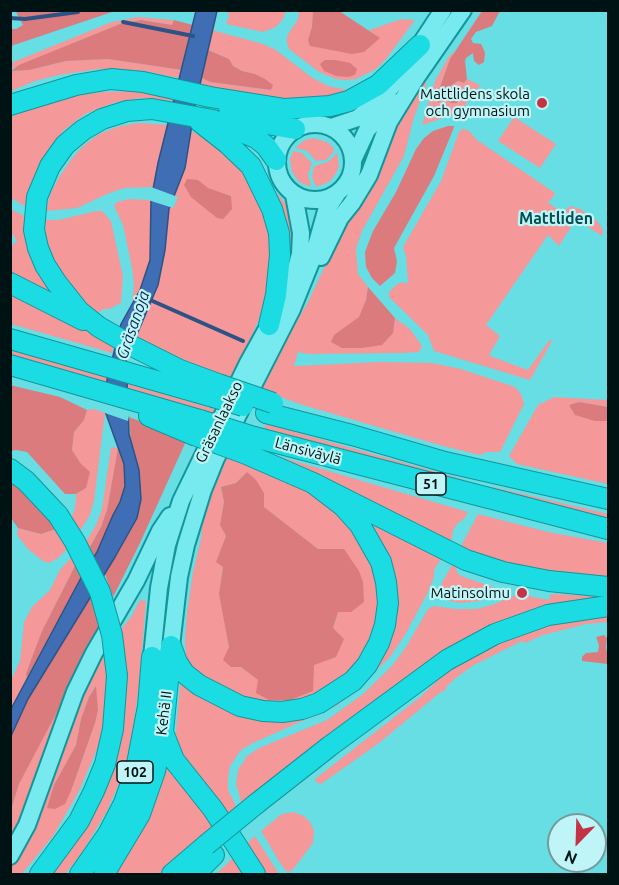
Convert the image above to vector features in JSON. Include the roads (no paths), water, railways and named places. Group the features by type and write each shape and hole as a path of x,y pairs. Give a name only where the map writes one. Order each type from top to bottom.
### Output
{"highway":[{"path":"10,105 76,84 111,79 143,82 285,109 330,106 349,101 378,86 420,45"},
{"path":"204,95 233,111 259,121 295,129"},
{"path":"105,331 80,311 56,282 45,265 34,230 37,197 50,166 65,145 83,130 102,119 127,111 152,109 213,120 256,138 266,146 276,160"},
{"path":"193,117 228,144 251,166 272,209 279,233 280,255 276,295 268,324"},
{"path":"10,283 180,370 215,391"},
{"name":"Länsiväylä","path":"10,339 130,373 215,391 445,462 609,500"},
{"name":"Länsiväylä","path":"10,365 99,390 131,404 249,445 609,530"},
{"path":"249,445 313,483 466,560 504,572 549,581 609,587"},
{"path":"10,469 26,481 57,515 75,542 100,592 112,635 117,676 113,729 105,764 80,821 42,871"},
{"path":"171,646 184,673 198,685 240,706 263,711 282,712 302,709 319,703 353,681 367,665 379,643 385,625 386,582 381,562 360,525 343,506 313,483"},
{"path":"172,874 210,850 278,787 364,720 447,660 495,634 548,615 609,606"},
{"name":"Kehä II","path":"104,874 140,814 155,771 163,732 171,646"},
{"name":"Kehä II","path":"80,874 108,834 124,803 136,769 148,706 152,657"},
{"path":"163,732 167,748 174,760 213,809 255,874"},
{"path":"195,874 210,850"}],"main road":[{"path":"331,127 344,137 352,152 350,179 337,194 329,198 311,201 294,195 280,180 276,160 282,142 295,129 312,124 331,127 358,118 372,107 405,71 443,10"},
{"name":"Gräsanlaakso","path":"305,279 318,262 340,218 361,189 389,122 463,10"},
{"name":"Gräsanlaakso","path":"353,160 367,130 416,78"},
{"name":"Gräsanlaakso","path":"171,646 179,577 203,490 216,458 292,309 305,279 326,211 337,194"},
{"name":"Gräsanlaakso","path":"152,657 159,588 167,545 181,501 268,324 280,310 292,282 300,254 301,232 294,195"},
{"path":"10,856 27,825 75,692 94,653 136,581 160,531 181,501"}],"water":[{"name":"Gräsanoja","path":"196,11 217,11 195,106 185,168 169,209 165,250 158,285 126,355 129,434 139,470 141,499 137,518 28,699 11,736 11,709 97,552 125,486 124,464 105,411 107,380 121,324 140,290 150,260 151,200"}],"waterway":[{"path":"10,18 25,19 78,12"},
{"path":"123,22 193,36"},
{"name":"Gräsanoja","path":"148,299 243,341"}],"place":[{"name":"Mattlidens skola och gymnasium","path":"542,103"},
{"name":"Matinsolmu","path":"522,593"}],"district":[{"name":"Mattliden","path":"556,219"}]}
